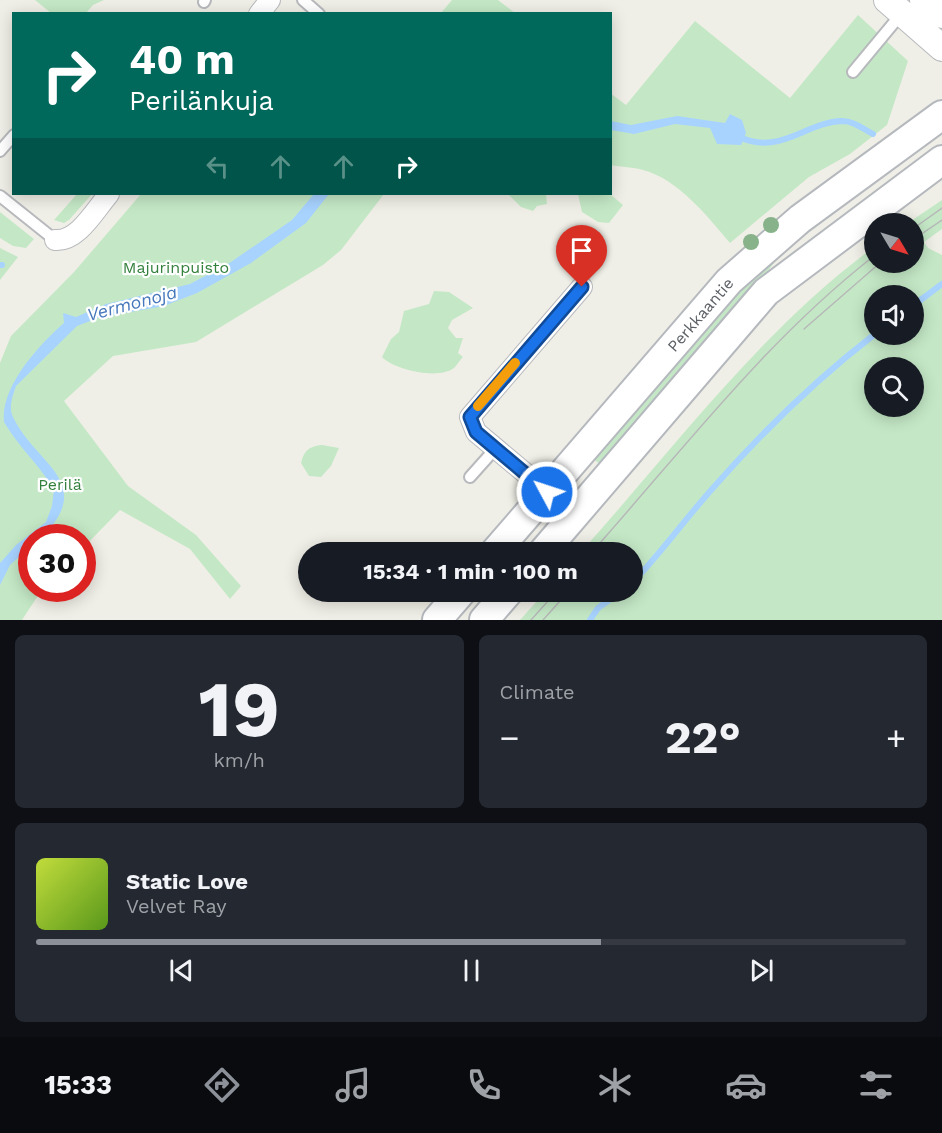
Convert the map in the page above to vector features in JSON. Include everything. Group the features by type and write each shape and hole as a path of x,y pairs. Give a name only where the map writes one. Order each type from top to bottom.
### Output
{"main road":[{"name":"Perkkaantie","path":"504,542 736,274 800,219 942,115"},
{"name":"Perkkaantie","path":"551,542 766,292 942,160"},
{"path":"437,620 453,602"},
{"path":"484,620 500,602"}],"street":[{"path":"261,12 270,0"},
{"path":"904,4 942,15"},
{"path":"904,4 942,48"},
{"path":"55,240 63,241 73,236 108,195"},
{"path":"574,514 476,432 470,417 582,287"}],"lane":[{"path":"303,0 317,12"},
{"path":"853,72 904,4"},
{"path":"0,151 12,137"},
{"path":"0,196 55,240"},
{"path":"471,477 495,449"}],"green space":[{"path":"35,0 104,0 93,5 87,12 50,12"},
{"path":"452,0 498,0 514,12 442,12"},
{"path":"858,15 908,61 887,125 850,154 809,177 730,243 691,200 668,182 643,170 612,165 612,94 626,105 695,21 790,98"},
{"path":"76,195 91,195 69,220 64,223 54,220"},
{"name":"Majurinpuisto","path":"140,195 383,195 341,250 323,265 196,342 113,356 64,401 128,486 196,535 241,586 230,599 190,549 120,510 96,535 96,524 18,524 18,602 34,602 22,620 0,620 0,363 11,336 74,272"},
{"path":"509,195 546,195 547,204 537,206 533,211 521,207"},
{"path":"578,195 611,195 623,205 609,223 598,222 582,212"},
{"path":"850,200 779,256 756,287 602,466 591,457 770,256"},
{"path":"942,200 942,229 924,242 923,213"},
{"path":"0,212 34,239 26,248 13,246 0,238"},
{"path":"924,242 928,248 942,255 942,620 520,620 536,602 643,602 643,542 590,542 756,353 793,315 864,255 864,273 924,273"},
{"path":"0,248 18,257 0,280"},
{"path":"434,291 449,292 473,308 452,320 448,328 456,338 463,338 458,353 463,357 454,368 438,373 417,372 388,362 382,357 391,339 399,332 404,311 429,304"},
{"path":"322,445 339,448 331,466 321,477 309,476 301,463 302,459 308,450"}],"water":[{"path":"730,114 742,120 746,133 741,145 717,144 710,128 675,124 634,134 612,130 612,121 631,125 677,116 725,123"},
{"path":"313,195 328,195 306,223 251,263 197,293 164,306 98,318 77,326 16,386 11,406 13,417 56,474 63,487 64,502 57,518 52,524 43,524 52,506 54,489 4,422 4,408 8,394 24,366 64,323 63,313 76,317 106,304 190,284 228,264 292,220"},
{"path":"18,543 18,558 10,565 0,585 0,563"}],"waterway":[{"name":"Vermonoja","path":"737,136 766,143 842,121 854,124 873,134"},
{"path":"924,298 942,284"},
{"path":"643,571 751,446 810,388 864,343"},
{"path":"590,620 598,608 606,602"}],"tram line":[{"path":"924,221 942,208"},
{"path":"924,232 942,220"},
{"path":"601,542 761,360 797,323 864,264"},
{"path":"804,329 868,273"},
{"path":"531,620 547,602"},
{"path":"543,620 559,602"}],"slow traffic":[{"path":"478,406 515,363"}],"route":[{"path":"547,492 476,432 470,417 582,287"}],"park label":[{"name":"Perilä","path":"60,484"}]}
